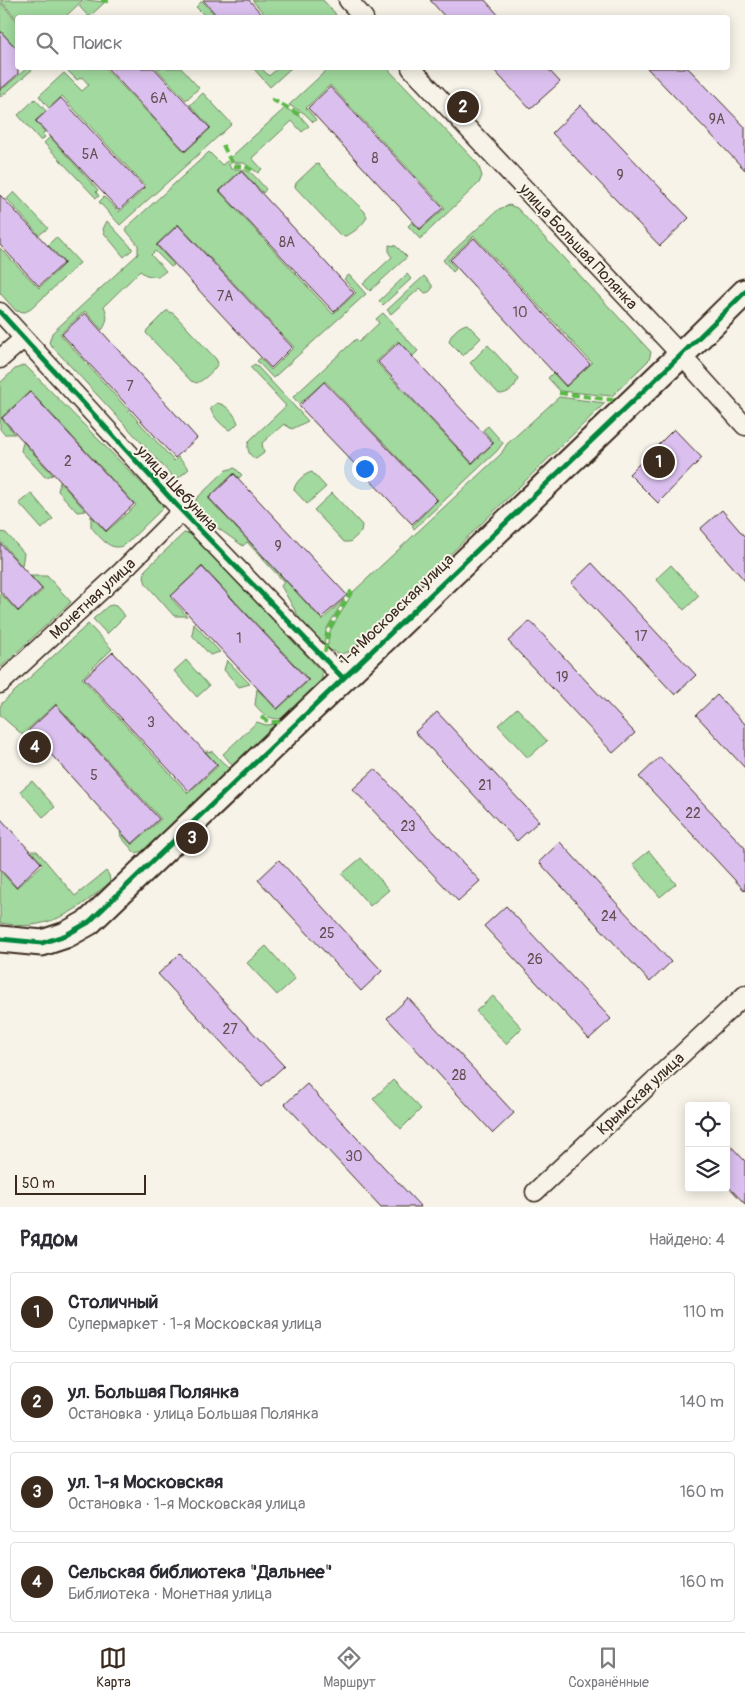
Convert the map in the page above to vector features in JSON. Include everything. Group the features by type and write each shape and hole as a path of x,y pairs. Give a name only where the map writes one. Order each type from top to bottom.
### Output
{"street":[{"path":"348,0 361,15"},
{"name":"улица Большая Полянка","path":"413,70 681,355 745,426"},
{"name":"1-я Московская улица","path":"0,939 42,943 66,935 89,922 745,292"},
{"name":"улица Шебунина","path":"0,312 182,512 342,678"},
{"path":"0,359 24,339"},
{"name":"Монетная улица","path":"0,684 121,572 182,512"},
{"name":"Крымская улица","path":"535,1192 745,995"}],"green space":[{"path":"0,0 83,0 67,15 15,15 15,17"},
{"path":"86,0 105,2 91,15 87,15 79,6"},
{"path":"252,0 323,0 336,15 265,15"},
{"path":"202,1 215,15 204,15 196,7"},
{"path":"0,2 15,19 15,47 0,30"},
{"path":"25,70 32,70 1,97 0,83 5,87"},
{"path":"67,70 107,70 185,152 211,128 190,105 203,93 232,124 120,225 99,202 104,197 119,212 146,187 62,96 49,108 39,96 64,73 82,91 89,85 82,77 77,80"},
{"path":"158,70 183,70 199,88 186,100"},
{"path":"255,70 263,70 269,76 276,70 289,70 270,87"},
{"path":"327,70 389,70 478,164 482,176 479,183 420,239 408,226 412,222 420,230 445,208 330,85 306,108 316,120 313,122 304,113 289,105"},
{"path":"35,99 46,111 35,121 45,132 42,134 45,137 41,141 18,115"},
{"path":"285,108 301,117 309,126 302,132 292,121 252,158 262,169 258,173 244,163 234,163 231,157"},
{"path":"50,137 98,190 96,192 99,196 96,198 44,143"},
{"path":"209,152 222,165 227,161 231,169 238,169 252,173 266,189 263,193 241,170 219,191 333,314 356,293 344,279 349,275 366,294 273,378 257,361 260,358 271,370 294,347 178,224 156,245 174,265 171,267 155,251 151,255 166,271 158,277 146,275 140,271 104,306 107,318 102,330 85,311 60,334 174,461 178,457 189,469 176,480 49,343 52,333 138,254 138,245 125,229"},
{"path":"318,164 365,212 367,217 363,223 348,235 340,235 295,187 296,183"},
{"path":"14,192 48,228 39,235 7,199"},
{"path":"509,205 517,208 651,352 649,360 612,396 560,391 548,378 553,373 566,387 592,363 474,236 448,260 456,269 453,272 443,260 499,209"},
{"path":"107,221 132,248 124,257 104,233 103,229"},
{"path":"56,237 80,263 31,309 25,312 16,311 0,293 0,248 39,288 65,263 48,245"},
{"path":"389,245 396,246 407,257 370,291 363,284 392,257 389,253"},
{"path":"407,274 411,279 383,305 379,301"},
{"path":"424,276 432,285 432,289 425,293 420,288 391,314 387,310"},
{"path":"166,311 174,314 218,363 209,374 197,383 191,381 146,333"},
{"path":"383,313 418,351 413,356 398,341 376,362 472,464 494,443 483,430 488,426 503,443 497,451 414,529 412,526 438,500 325,381 299,404 293,397 356,339 359,342 379,323 376,319"},
{"path":"467,324 481,338 463,356 449,342 456,330"},
{"path":"488,345 518,378 514,387 506,393 499,394 470,363"},
{"path":"255,364 308,421 292,429 284,424 262,443 264,453 256,459 249,452 249,441 286,406 250,367"},
{"path":"25,365 162,504 163,508 121,547 111,546 102,539 91,527 91,516 106,532 136,505 30,391 1,418 15,434 4,434 0,429 0,383 15,369"},
{"path":"559,397 605,403 351,651 341,654 327,649 330,631 353,592 501,454 507,444"},
{"path":"217,403 227,407 235,416 238,423 232,429 226,428 213,414 210,408"},
{"path":"23,442 53,475 45,477 21,451"},
{"path":"235,468 242,475 239,478 234,473 208,498 322,620 344,599 326,630 324,647 301,621 281,586 284,582 247,542 243,546 212,524 196,508 196,499 226,470"},
{"path":"312,472 326,487 307,504 294,490 300,479"},
{"path":"60,482 86,511 77,512 58,491"},
{"path":"31,493 53,519 42,529 19,503"},
{"path":"332,493 362,525 361,532 350,542 344,542 314,510"},
{"path":"0,532 6,533 24,553 22,566 0,541"},
{"path":"184,533 191,534 322,672 322,680 283,719 273,718 261,712 255,705 257,689 277,710 309,680 202,566 170,597 187,616 174,616 146,584 145,570"},
{"path":"671,565 699,596 684,610 656,579"},
{"path":"31,576 47,576 71,602 0,668 0,593 18,612 43,590"},
{"path":"108,606 116,606 125,616 107,634 93,619"},
{"path":"88,624 112,649 82,678 188,793 218,766 205,751 213,752 229,769 143,851 135,853 121,837 120,832 132,845 161,819 56,704 27,730 46,751 41,751 0,715 2,703"},
{"path":"194,624 220,652 210,655 192,635"},
{"path":"186,660 209,686 197,697 174,671"},
{"path":"227,660 250,684 239,687 224,670"},
{"path":"517,708 547,741 528,758 498,725"},
{"path":"257,722 266,725 277,724 233,766 223,754"},
{"path":"32,781 55,807 43,817 20,791"},
{"path":"31,851 37,851 75,896 106,871 110,882 83,904 54,920 28,926 0,923 0,871 16,888 43,864"},
{"path":"649,851 676,884 660,897 633,864"},
{"path":"361,858 389,890 370,906 342,874"},
{"path":"266,946 295,979 277,995 247,963"},
{"path":"493,996 522,1028 506,1044 476,1011"},
{"path":"393,1080 421,1109 401,1129 373,1099"}],"building":[{"path":"203,0 249,0 262,15 216,15"},
{"path":"430,0 485,0 498,15 443,15"},
{"path":"0,31 15,47 15,70 18,70 18,74 0,90"},
{"path":"109,70 156,70 210,128 185,151"},
{"path":"494,70 549,70 560,82 530,109"},
{"path":"649,70 690,70 745,127 745,170"},
{"path":"330,87 443,208 420,229 308,108"},
{"path":"61,98 144,187 119,210 36,121"},
{"path":"581,105 689,218 660,246 552,133"},
{"path":"241,171 354,293 334,312 220,191"},
{"path":"0,195 64,263 39,286 0,245"},
{"path":"178,225 292,347 271,368 157,245"},
{"path":"474,238 590,364 566,386 450,260"},
{"path":"85,313 197,438 175,458 62,334"},
{"path":"399,342 493,443 472,463 378,362"},
{"path":"324,382 437,500 412,524 299,406"},
{"path":"30,392 134,504 106,531 2,418"},
{"path":"674,429 702,458 658,503 629,474"},
{"path":"234,474 347,595 321,618 209,498"},
{"path":"722,510 745,537 745,581 700,529"},
{"path":"0,543 42,589 18,611 0,591"},
{"path":"592,563 696,675 675,695 571,583"},
{"path":"202,567 308,680 277,709 171,596"},
{"path":"530,621 635,733 613,753 508,641"},
{"path":"113,652 217,765 189,791 84,678"},
{"path":"717,695 745,724 745,768 696,715"},
{"path":"56,705 159,819 132,844 29,730"},
{"path":"437,712 539,821 517,841 415,732"},
{"path":"660,757 745,848 745,891 639,777"},
{"path":"375,769 480,881 458,901 353,789"},
{"path":"0,818 41,863 16,887 0,869"},
{"path":"560,842 671,962 650,982 539,862"},
{"path":"279,860 382,971 361,991 258,880"},
{"path":"506,906 611,1019 589,1039 484,926"},
{"path":"180,954 284,1066 262,1086 158,974"},
{"path":"408,998 514,1113 493,1133 387,1018"},
{"path":"307,1084 421,1207 381,1207 285,1104"},
{"path":"730,1145 745,1161 745,1204 730,1188"}],"marked path":[{"path":"101,0 112,2"},
{"path":"271,99 303,116"},
{"path":"223,145 233,166 244,166 252,170"},
{"path":"559,393 613,400"},
{"path":"325,652 328,631 352,590"},
{"path":"261,717 269,722 283,722"}],"cycle path":[{"path":"0,939 42,943 66,935 89,922 745,292"},
{"path":"0,312 182,511 343,678"}],"place":[{"name":"ул. Большая Полянка","path":"463,107"},
{"name":"Столичный","path":"659,462"},
{"name":"Сельская библиотека \"Дальнее\"","path":"35,747"},
{"name":"ул. 1-я Московская","path":"192,838"}]}
